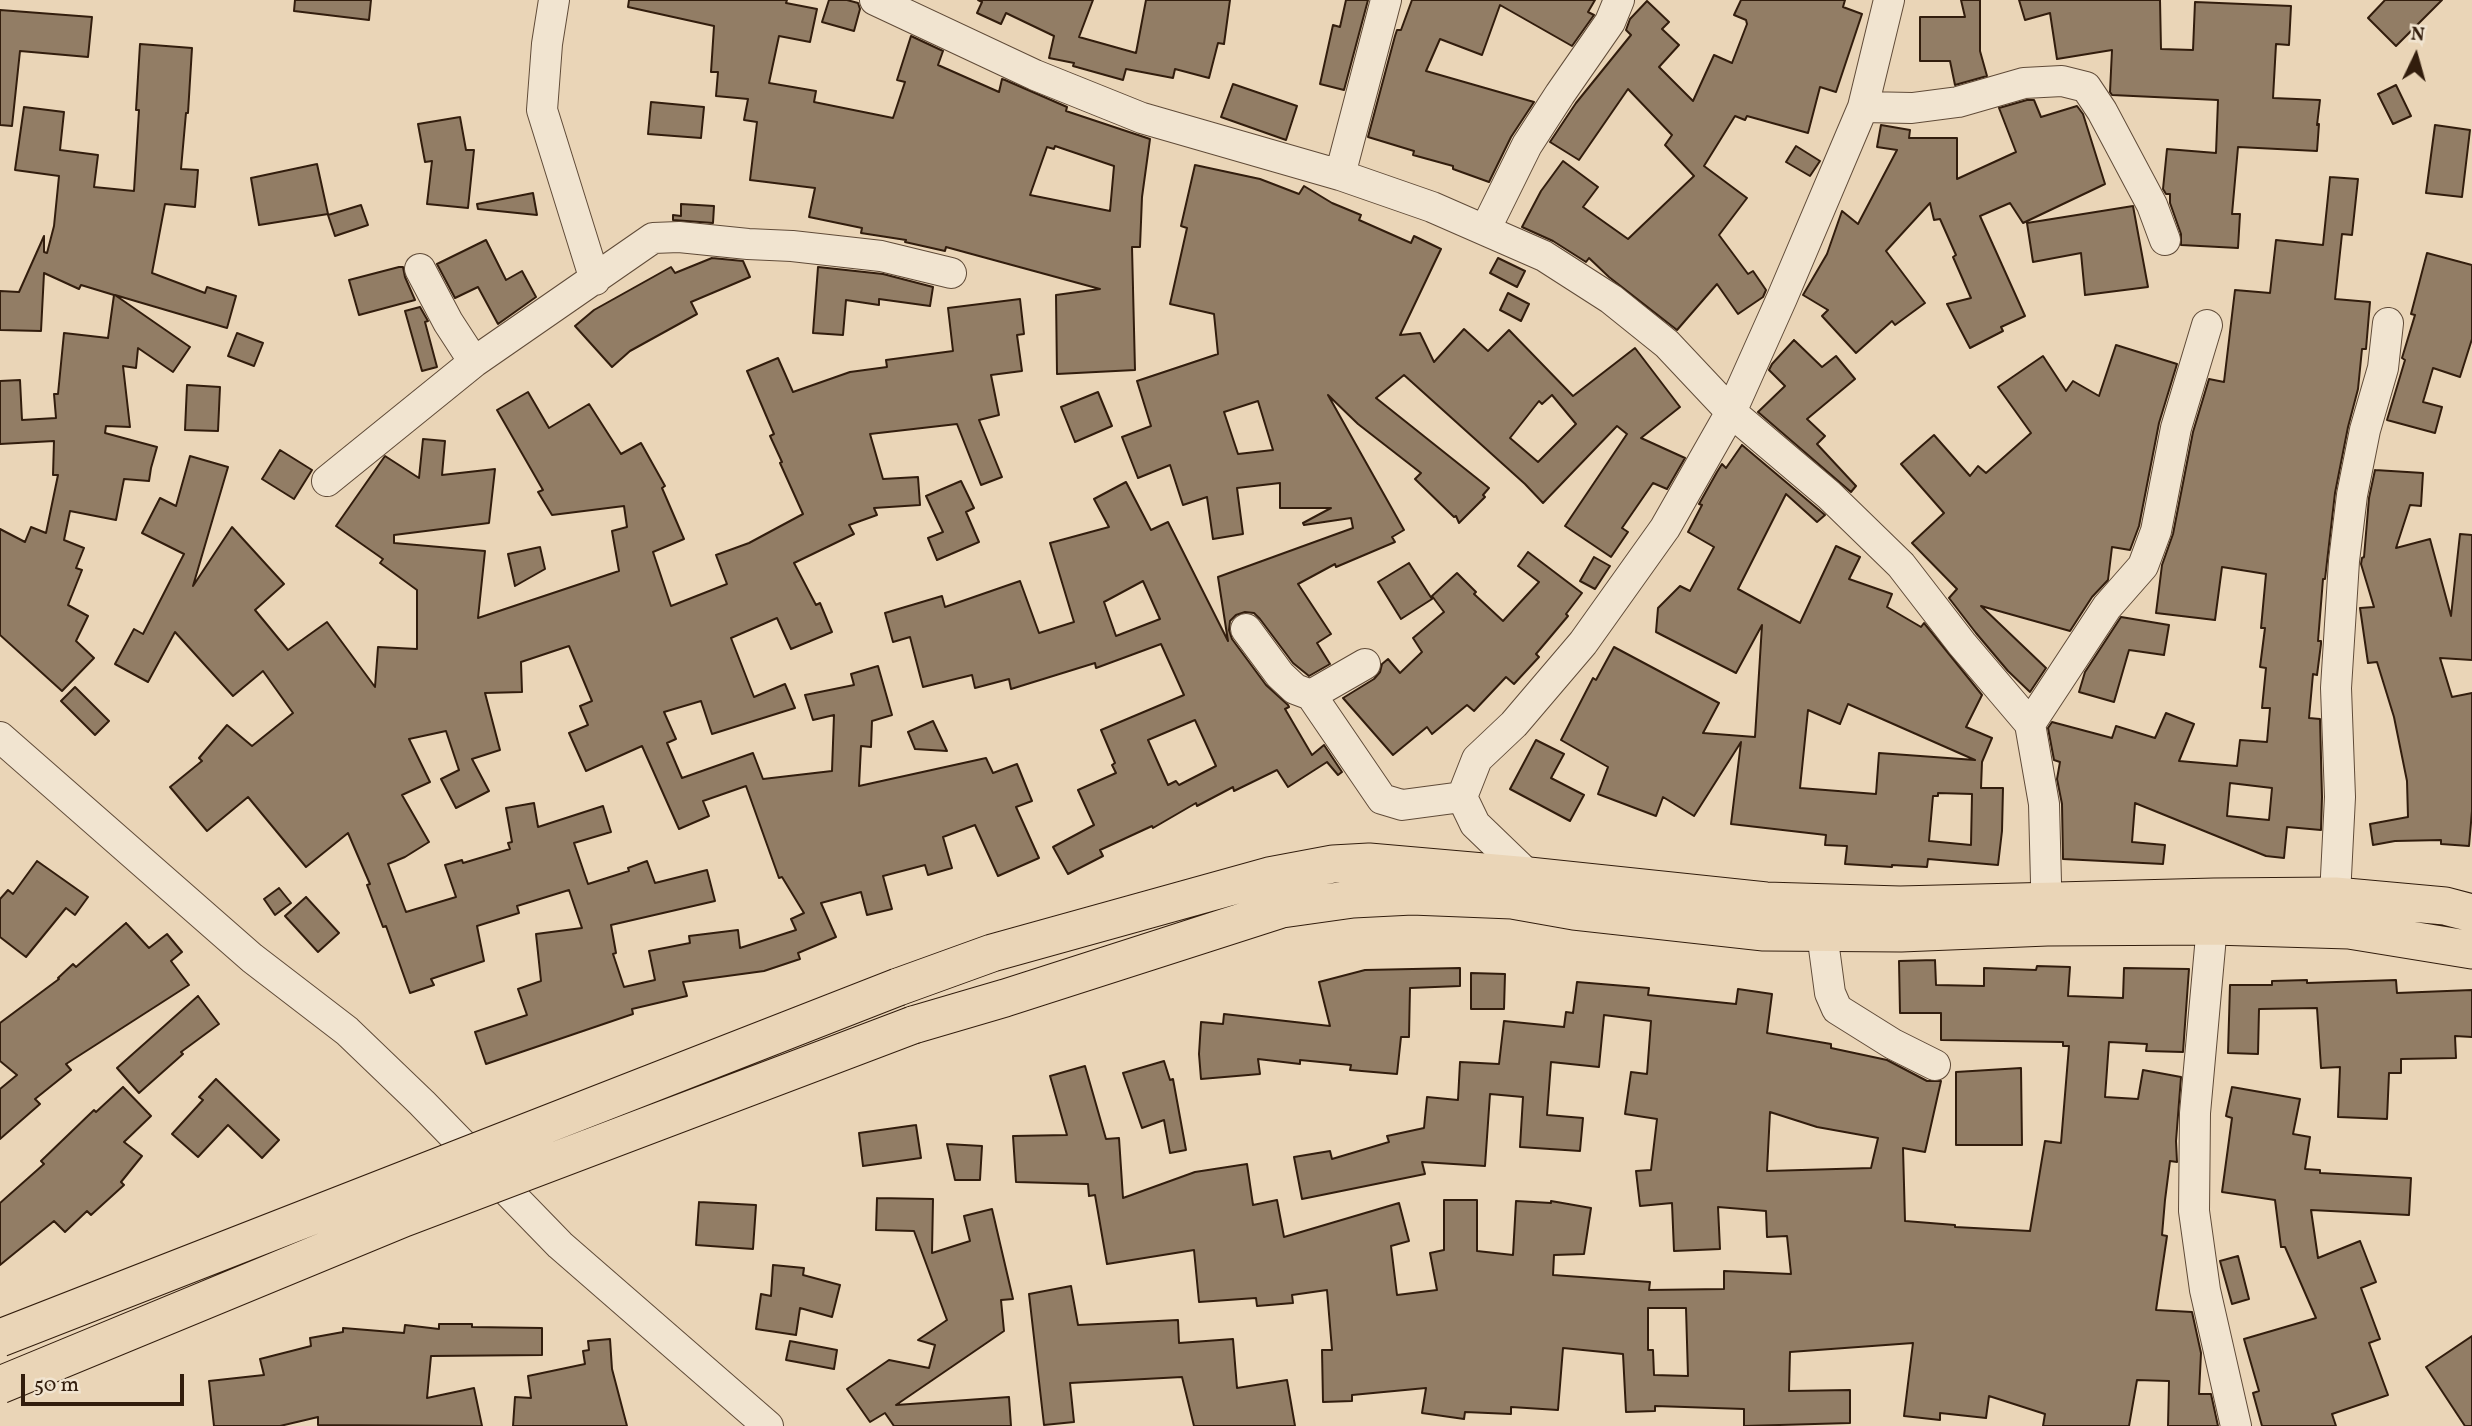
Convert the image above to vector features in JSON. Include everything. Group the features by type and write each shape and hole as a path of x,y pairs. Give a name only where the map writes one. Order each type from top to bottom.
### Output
{"main road":[{"path":"0,1338 898,987 992,953 1269,876 1333,864 1369,862 1521,888 2047,914 2214,911 2334,896 2445,906 2472,913"},
{"path":"0,1385 404,1218 913,1025 1282,909 1353,900 1521,888 1574,911 1764,932 1901,933 2047,914"},
{"path":"2214,911 2472,950"}],"street":[{"path":"554,0 547,44 542,110 595,279"},
{"path":"875,0 1035,75 1142,118 1340,174 1432,207 1544,256 1611,299 1667,344 1731,412 1829,495 1901,565 1962,644 2030,724 2044,804 2047,914"},
{"path":"1340,174 1386,0"},
{"path":"1485,230 1527,145 1610,22 1619,0"},
{"path":"1521,888 1475,824 1462,797 1477,759 1514,724 1583,643 1665,528 1731,412 1863,107 1889,0"},
{"path":"1863,107 1912,108 1958,103 2024,83 2062,81 2086,87 2102,111 2152,205 2165,240"},
{"path":"327,481 474,362 653,238 679,237 881,256 951,273"},
{"path":"420,269 474,362"},
{"path":"2334,896 2340,797 2336,688 2344,561 2352,495 2365,430 2383,368 2388,323"},
{"path":"2030,724 2107,607 2143,566 2156,531 2176,428 2207,325"},
{"path":"1245,629 1280,675 1295,689 1311,695 1382,799 1402,805 1462,797"},
{"path":"1311,695 1365,664"},
{"path":"0,737 253,958 347,1031 560,1245 768,1426"},
{"path":"2214,911 2195,1113 2194,1211 2205,1290 2236,1426"},
{"path":"1822,933 1830,993 1837,1009 1893,1044 1935,1065"}],"building":[{"path":"295,0 371,0 369,20 294,11"},
{"path":"629,0 787,0 786,3 817,9 810,42 779,36 769,83 816,91 814,102 893,118 905,82 897,80 911,36 943,51 938,65 999,92 1002,79 1067,107 1066,111 1150,139 1142,197 1140,247 1132,247 1135,370 1057,374 1056,295 1100,289 946,247 945,251 905,242 906,240 861,233 862,228 809,217 815,188 750,180 757,122 744,120 748,99 716,96 718,72 711,72 714,26 628,7","holes":["1055,146 1114,166 1110,211 1030,195 1047,147 1054,149"]},
{"path":"829,0 858,3 860,9 854,31 822,22"},
{"path":"978,0 1093,0 1079,37 1136,53 1146,0 1230,0 1224,44 1218,43 1209,78 1175,69 1173,78 1126,69 1123,80 1073,66 1074,63 1049,58 1054,36 1006,13 1001,24 977,13 982,2"},
{"path":"1346,0 1368,0 1344,90 1320,84 1333,25 1340,27"},
{"path":"1412,0 1595,0 1588,12 1594,15 1572,46 1500,5 1482,55 1440,39 1426,71 1534,102 1511,137 1489,182 1453,169 1453,166 1413,155 1414,151 1368,137 1395,36 1397,30 1401,30"},
{"path":"1741,0 1845,0 1843,7 1862,14 1836,92 1820,87 1808,133 1747,116 1745,120 1735,116 1704,166 1747,198 1719,235 1748,274 1753,271 1766,290 1763,297 1738,314 1717,284 1677,330 1589,258 1586,262 1553,241 1522,227 1541,191 1563,161 1598,187 1583,207 1628,239 1694,176 1665,145 1672,135 1628,89 1579,160 1550,142 1576,103 1631,35 1626,30 1630,19 1647,1 1669,22 1662,29 1679,45 1659,67 1693,101 1714,55 1732,63 1747,24 1746,20 1734,15"},
{"path":"1961,0 1980,0 1980,51 1987,76 1955,85 1950,61 1920,61 1920,17 1965,17"},
{"path":"2019,0 2160,0 2161,49 2193,50 2195,2 2291,6 2289,45 2276,44 2273,98 2320,100 2317,151 2238,147 2232,214 2240,214 2238,248 2181,245 2181,234 2170,203 2170,194 2166,194 2163,189 2167,149 2216,153 2218,100 2112,95 2112,50 2057,59 2050,13 2025,20"},
{"path":"2385,0 2442,0 2396,46 2368,18"},
{"path":"0,10 92,17 88,57 20,51 12,126 0,125"},
{"path":"140,44 192,48 181,169 198,170 195,207 165,204 152,273 205,293 207,287 236,296 227,328 115,295 190,347 173,372 138,348 136,368 123,366 130,427 106,426 105,433 157,447 149,481 124,479 116,520 70,511 64,540 84,548 76,568 82,570 68,605 88,616 76,641 94,658 62,691 0,635 0,529 25,542 31,527 46,533 58,475 53,475 54,441 0,444 0,381 20,380 22,420 56,418 54,394 58,394 64,333 108,338 114,295 81,285 79,289 44,273 41,331 0,330 0,291 19,292 44,236 44,252 47,253 54,226 59,176 15,170 24,107 64,112 60,150 98,155 94,187 134,191"},
{"path":"1233,84 1297,106 1286,140 1221,117"},
{"path":"2396,85 2411,116 2393,124 2378,94"},
{"path":"2034,100 2041,117 2077,106 2083,114 2105,184 2023,223 2010,203 1980,216 2025,316 2001,327 2003,331 1970,348 1947,304 1971,298 1953,257 1956,255 1940,219 1934,220 1930,203 1886,251 1925,303 1895,325 1892,321 1856,353 1822,316 1828,310 1803,295 1827,254 1842,211 1858,224 1897,150 1877,147 1881,125 1910,130 1909,138 1957,138 1957,179 2016,152 1999,108"},
{"path":"651,102 704,107 701,138 648,134"},
{"path":"460,117 466,150 474,150 468,208 427,204 432,161 425,162 418,124"},
{"path":"2435,125 2470,130 2462,197 2426,193"},
{"path":"1796,146 1820,161 1810,176 1786,162"},
{"path":"317,164 328,214 259,225 251,178"},
{"path":"1195,165 1260,179 1299,194 1304,186 1332,203 1361,215 1359,220 1411,243 1414,236 1441,249 1400,335 1420,333 1434,362 1464,329 1488,351 1509,330 1573,396 1635,348 1680,407 1641,438 1685,458 1667,489 1653,483 1622,528 1628,532 1611,557 1565,526 1627,434 1617,426 1543,503 1404,375 1376,398 1489,488 1483,495 1485,497 1459,523 1456,516 1415,479 1421,473 1358,424 1328,395 1404,530 1392,537 1395,542 1336,567 1335,564 1298,584 1331,634 1317,643 1330,664 1309,676 1293,663 1254,613 1236,615 1230,621 1229,630 1232,639 1266,685 1288,705 1285,709 1312,755 1324,745 1342,772 1338,775 1327,762 1288,787 1277,770 1234,791 1233,787 1197,806 1196,803 1153,828 1152,826 1100,850 1103,856 1068,874 1053,847 1094,825 1078,790 1116,773 1112,765 1115,763 1101,730 1184,695 1161,644 1096,668 1095,663 1011,689 1009,679 975,688 972,675 923,687 910,637 893,642 885,613 942,596 945,607 1020,581 1039,633 1074,622 1050,543 1109,527 1094,499 1126,482 1151,530 1168,522 1228,641 1218,577 1353,528 1351,518 1304,525 1303,523 1331,508 1280,508 1280,483 1237,488 1243,534 1213,539 1207,497 1183,505 1170,465 1138,478 1122,437 1151,426 1137,381 1218,354 1214,314 1170,304 1187,228 1181,226","holes":["1552,395 1576,424 1538,462 1510,438 1539,401 1542,404","1258,401 1273,450 1238,454 1224,412","1143,581 1160,619 1116,636 1104,602","1195,720 1216,766 1179,785 1176,781 1168,785 1148,740"]},
{"path":"2330,177 2358,179 2352,235 2342,234 2335,299 2370,302 2366,349 2362,349 2358,389 2335,493 2323,579 2318,641 2321,641 2321,644 2317,675 2313,674 2309,718 2320,719 2321,830 2287,827 2284,858 2266,856 2135,803 2132,842 2165,845 2163,864 2063,859 2062,804 2057,779 2060,762 2054,760 2048,728 2052,722 2112,738 2116,726 2155,738 2166,713 2194,724 2179,761 2237,766 2240,740 2267,742 2270,708 2262,708 2266,668 2260,667 2265,628 2261,628 2266,574 2222,567 2215,620 2156,613 2162,565 2173,534 2193,432 2209,379 2224,382 2235,290 2270,293 2276,240 2323,245","holes":["2230,783 2272,788 2269,820 2227,816"]},
{"path":"533,193 537,215 478,209 477,204"},
{"path":"681,204 714,206 713,223 673,220 673,215 681,216"},
{"path":"361,205 368,225 335,236 328,215"},
{"path":"2133,206 2148,287 2085,295 2081,253 2033,262 2027,223"},
{"path":"486,240 506,280 522,271 536,297 498,324 478,287 455,298 437,264"},
{"path":"2427,253 2472,265 2472,339 2460,377 2433,368 2423,402 2442,407 2435,433 2387,420 2405,360 2402,358 2415,315 2411,314"},
{"path":"712,258 743,261 750,277 691,302 697,314 630,351 612,367 575,326 594,310 671,267 675,273"},
{"path":"1498,258 1525,271 1517,287 1490,273"},
{"path":"403,267 415,300 359,315 349,280"},
{"path":"818,267 883,274 933,287 930,306 879,299 879,305 846,300 843,335 813,333"},
{"path":"1508,293 1529,304 1521,321 1500,310"},
{"path":"1020,299 1024,334 1017,335 1022,371 991,375 999,415 979,420 1002,477 981,485 957,424 870,434 883,479 918,477 920,505 874,508 877,515 849,525 854,534 794,563 816,605 820,603 832,632 791,649 777,618 731,638 754,697 785,684 795,708 712,734 701,701 664,712 676,739 667,743 682,778 753,753 763,779 832,771 834,715 813,720 805,695 854,685 851,674 878,666 892,715 872,721 871,747 861,746 859,786 986,758 993,773 1017,764 1032,801 1016,807 1039,858 998,876 975,825 943,837 952,868 928,875 925,865 883,876 892,909 867,915 861,892 821,903 836,937 798,953 800,959 764,971 683,982 687,996 632,1009 633,1014 486,1064 475,1032 527,1015 518,989 541,981 536,934 582,928 569,890 517,906 519,913 477,926 484,961 431,979 434,985 410,993 348,833 306,867 248,797 207,831 170,787 202,761 199,758 227,725 252,746 293,713 263,671 233,696 175,632 148,682 115,664 134,629 143,634 184,554 142,533 160,498 176,506 190,456 228,467 193,586 232,527 284,584 255,610 288,650 327,622 375,687 378,647 417,649 417,590 380,563 383,559 336,526 385,456 419,478 423,439 445,441 442,475 495,469 489,523 394,535 394,543 485,551 478,618 619,571 612,531 627,527 624,506 552,515 538,492 543,490 497,410 528,392 549,428 589,404 621,454 641,443 665,486 662,488 684,539 653,552 671,606 727,584 716,555 749,543 803,514 780,463 782,462 770,436 774,434 747,371 778,358 793,392 850,372 887,367 886,360 953,351 948,308","holes":["569,646 592,701 580,706 588,725 569,733 586,771 642,746 679,829 709,816 703,801 746,786 779,878 782,877 804,913 791,919 796,930 740,948 738,930 689,936 690,943 649,951 655,980 624,987 613,954 616,953 611,925 715,901 707,870 655,883 647,861 628,868 629,871 588,884 574,843 611,832 603,806 538,827 534,803 506,808 512,842 508,843 510,849 463,863 462,860 445,865 456,897 406,912 388,864 429,842 402,795 430,782 409,739 446,731 459,770 441,779 456,808 489,791 472,759 500,750 485,693 522,692 521,662"]},
{"path":"420,307 428,321 425,322 437,367 422,371 405,311"},
{"path":"237,333 263,343 254,366 228,356"},
{"path":"1794,340 1822,367 1836,356 1855,379 1807,419 1825,436 1817,444 1856,486 1851,492 1758,412 1785,386 1769,370"},
{"path":"2116,345 2177,364 2159,423 2139,526 2130,550 2112,547 2108,580 2092,597 2070,631 1981,606 2046,668 2030,692 2008,671 1949,598 1957,589 1912,543 1944,513 1901,464 1934,435 1970,476 1978,466 1986,473 2031,433 1998,387 2043,356 2066,391 2073,381 2099,396"},
{"path":"187,385 220,387 218,431 185,430"},
{"path":"1098,392 1112,426 1075,442 1061,407"},
{"path":"1742,445 1825,515 1817,522 1786,494 1738,589 1800,623 1836,546 1860,557 1849,579 1892,594 1887,607 1921,627 1924,623 1982,695 1966,727 1992,738 1982,762 1981,788 2003,788 1998,865 1928,859 1927,867 1845,864 1847,846 1825,845 1826,835 1731,824 1741,742 1694,816 1663,797 1656,816 1598,794 1608,767 1561,740 1593,678 1596,680 1614,647 1719,703 1703,733 1755,737 1762,625 1736,673 1656,632 1658,608 1680,586 1690,591 1714,547 1688,532 1702,505 1699,504 1717,472 1722,464 1726,468","holes":["1848,704 1975,760 1879,753 1876,794 1800,788 1808,710 1840,724","1938,793 1972,794 1971,845 1929,841 1933,796 1938,796"]},
{"path":"280,450 312,470 294,499 262,479"},
{"path":"2375,470 2423,473 2421,506 2410,505 2396,548 2430,539 2451,616 2460,534 2472,535 2472,660 2440,658 2452,697 2472,693 2472,811 2469,846 2441,844 2441,840 2395,841 2373,845 2370,824 2408,817 2407,781 2394,717 2377,662 2368,663 2360,608 2374,607 2361,564"},
{"path":"961,481 974,508 966,512 979,542 937,560 928,538 943,532 926,496"},
{"path":"540,547 545,569 515,586 508,554"},
{"path":"1528,552 1582,593 1566,614 1568,616 1536,654 1539,657 1514,684 1506,677 1474,711 1467,705 1432,734 1427,727 1393,755 1343,698 1374,679 1388,659 1400,673 1422,652 1413,638 1444,612 1432,596 1457,573 1476,592 1474,594 1503,621 1539,582 1518,566"},
{"path":"1594,557 1610,566 1595,589 1580,581"},
{"path":"1409,563 1432,599 1401,619 1378,582"},
{"path":"2121,617 2169,625 2164,655 2129,650 2114,702 2079,692 2085,672"},
{"path":"75,687 109,721 95,735 61,701"},
{"path":"933,721 947,751 915,749 908,732"},
{"path":"1536,740 1564,754 1551,778 1584,795 1570,821 1510,789"},
{"path":"37,861 88,897 75,915 66,908 26,957 0,937 0,899 8,890 13,894"},
{"path":"279,888 291,903 275,915 264,899"},
{"path":"306,897 339,933 318,952 285,916"},
{"path":"126,923 149,948 167,934 182,952 171,961 189,985 66,1064 71,1070 35,1099 40,1104 0,1139 0,1089 17,1075 0,1061 0,1023 59,979 73,964 76,967"},
{"path":"1935,960 1936,985 1984,986 1984,968 2036,970 2037,966 2070,967 2068,996 2123,998 2124,968 2189,969 2183,1052 2146,1051 2147,1044 2109,1042 2105,1097 2138,1099 2143,1070 2181,1077 2177,1162 2170,1161 2162,1235 2167,1236 2156,1310 2192,1312 2201,1353 2199,1394 2211,1394 2218,1426 2168,1426 2169,1381 2137,1380 2129,1426 2043,1426 2045,1414 1989,1396 1986,1418 1940,1413 1940,1420 1904,1416 1913,1343 1790,1352 1789,1391 1850,1390 1850,1423 1744,1426 1744,1409 1655,1406 1655,1411 1626,1412 1623,1354 1563,1348 1558,1410 1511,1407 1511,1414 1465,1412 1464,1419 1422,1413 1426,1388 1352,1395 1352,1401 1323,1402 1322,1350 1332,1350 1327,1290 1292,1295 1293,1303 1257,1306 1256,1298 1199,1302 1194,1250 1107,1264 1095,1195 1089,1196 1088,1184 1016,1182 1013,1136 1067,1135 1050,1076 1085,1066 1106,1139 1119,1138 1123,1198 1195,1172 1247,1164 1253,1205 1277,1200 1284,1237 1399,1203 1409,1241 1391,1246 1397,1295 1437,1290 1430,1253 1444,1250 1444,1200 1477,1200 1477,1251 1513,1255 1516,1201 1551,1201 1591,1208 1584,1254 1554,1255 1553,1275 1650,1282 1649,1290 1724,1289 1724,1271 1791,1274 1787,1236 1767,1237 1766,1211 1718,1207 1720,1249 1674,1251 1672,1203 1640,1206 1636,1171 1651,1170 1657,1119 1625,1114 1631,1072 1647,1074 1651,1021 1604,1015 1599,1067 1551,1062 1547,1115 1583,1118 1580,1151 1520,1147 1523,1097 1490,1094 1485,1166 1422,1162 1425,1174 1302,1199 1294,1157 1330,1151 1332,1159 1389,1142 1387,1136 1424,1128 1427,1097 1458,1100 1460,1062 1499,1064 1504,1021 1564,1027 1566,1012 1573,1013 1577,982 1649,988 1648,995 1736,1004 1738,989 1772,994 1767,1033 1831,1044 1831,1048 1887,1060 1927,1081 1941,1081 1925,1152 1903,1148 1905,1221 2030,1231 2045,1141 2061,1143 2069,1046 2063,1046 2063,1042 1941,1040 1941,1013 1900,1013 1899,961","holes":["1770,1112 1817,1127 1878,1138 1871,1168 1767,1171","1648,1308 1686,1308 1688,1376 1654,1375 1653,1350 1648,1350"]},
{"path":"1460,968 1460,986 1410,988 1409,1037 1401,1037 1397,1074 1350,1070 1351,1065 1300,1060 1300,1064 1258,1059 1260,1074 1201,1079 1201,1022 1223,1024 1224,1014 1330,1026 1319,982 1365,970"},
{"path":"1471,973 1505,974 1504,1009 1471,1009"},
{"path":"2307,980 2307,983 2396,980 2397,993 2472,990 2472,1037 2455,1036 2456,1058 2401,1059 2401,1073 2389,1073 2387,1119 2338,1117 2340,1067 2321,1068 2317,1008 2259,1009 2258,1054 2228,1053 2230,985 2272,985 2272,981"},
{"path":"198,996 219,1024 181,1052 183,1054 139,1093 117,1068"},
{"path":"1164,1061 1170,1080 1173,1079 1186,1150 1170,1153 1164,1120 1142,1128 1123,1073"},
{"path":"2021,1068 2022,1145 1956,1145 1956,1072"},
{"path":"216,1079 279,1140 262,1158 228,1125 198,1157 172,1134 203,1100 199,1097"},
{"path":"123,1087 151,1116 124,1142 142,1156 121,1182 124,1185 91,1215 87,1211 65,1232 54,1221 0,1265 0,1203 44,1164 41,1161 94,1110 96,1112"},
{"path":"2232,1087 2300,1099 2293,1134 2310,1137 2305,1169 2320,1170 2320,1173 2411,1178 2409,1215 2311,1210 2318,1258 2360,1241 2376,1282 2361,1288 2380,1339 2369,1343 2388,1395 2332,1414 2336,1426 2262,1426 2253,1393 2259,1391 2244,1339 2316,1318 2285,1247 2281,1247 2275,1200 2222,1192 2232,1118 2226,1116"},
{"path":"916,1125 921,1158 863,1166 859,1133"},
{"path":"947,1144 982,1146 980,1180 955,1180"},
{"path":"877,1198 933,1199 932,1253 970,1241 964,1216 992,1209 1013,1299 1001,1300 1004,1331 896,1405 1009,1397 1011,1426 894,1426 885,1413 870,1422 847,1389 889,1360 929,1368 935,1345 918,1340 947,1320 914,1231 876,1230"},
{"path":"699,1202 756,1205 753,1249 696,1245"},
{"path":"2238,1256 2249,1299 2232,1304 2220,1261"},
{"path":"773,1265 804,1268 803,1275 840,1285 832,1317 800,1308 796,1335 756,1329 761,1294 771,1296"},
{"path":"1071,1286 1078,1325 1178,1320 1179,1343 1233,1339 1237,1388 1287,1380 1295,1426 1194,1426 1182,1377 1070,1383 1074,1422 1044,1425 1029,1294"},
{"path":"439,1324 542,1328 542,1355 431,1356 427,1398 474,1388 482,1426 318,1425 318,1417 280,1426 214,1426 209,1381 264,1375 260,1359 311,1346 310,1338 343,1332 343,1328 404,1333 405,1325 439,1329"},
{"path":"2472,1336 2472,1426 2465,1426 2426,1367"},
{"path":"610,1339 612,1369 627,1426 513,1426 515,1397 531,1398 528,1376 585,1364 583,1351 589,1350 588,1341"},
{"path":"790,1341 837,1350 834,1369 786,1360"}]}
